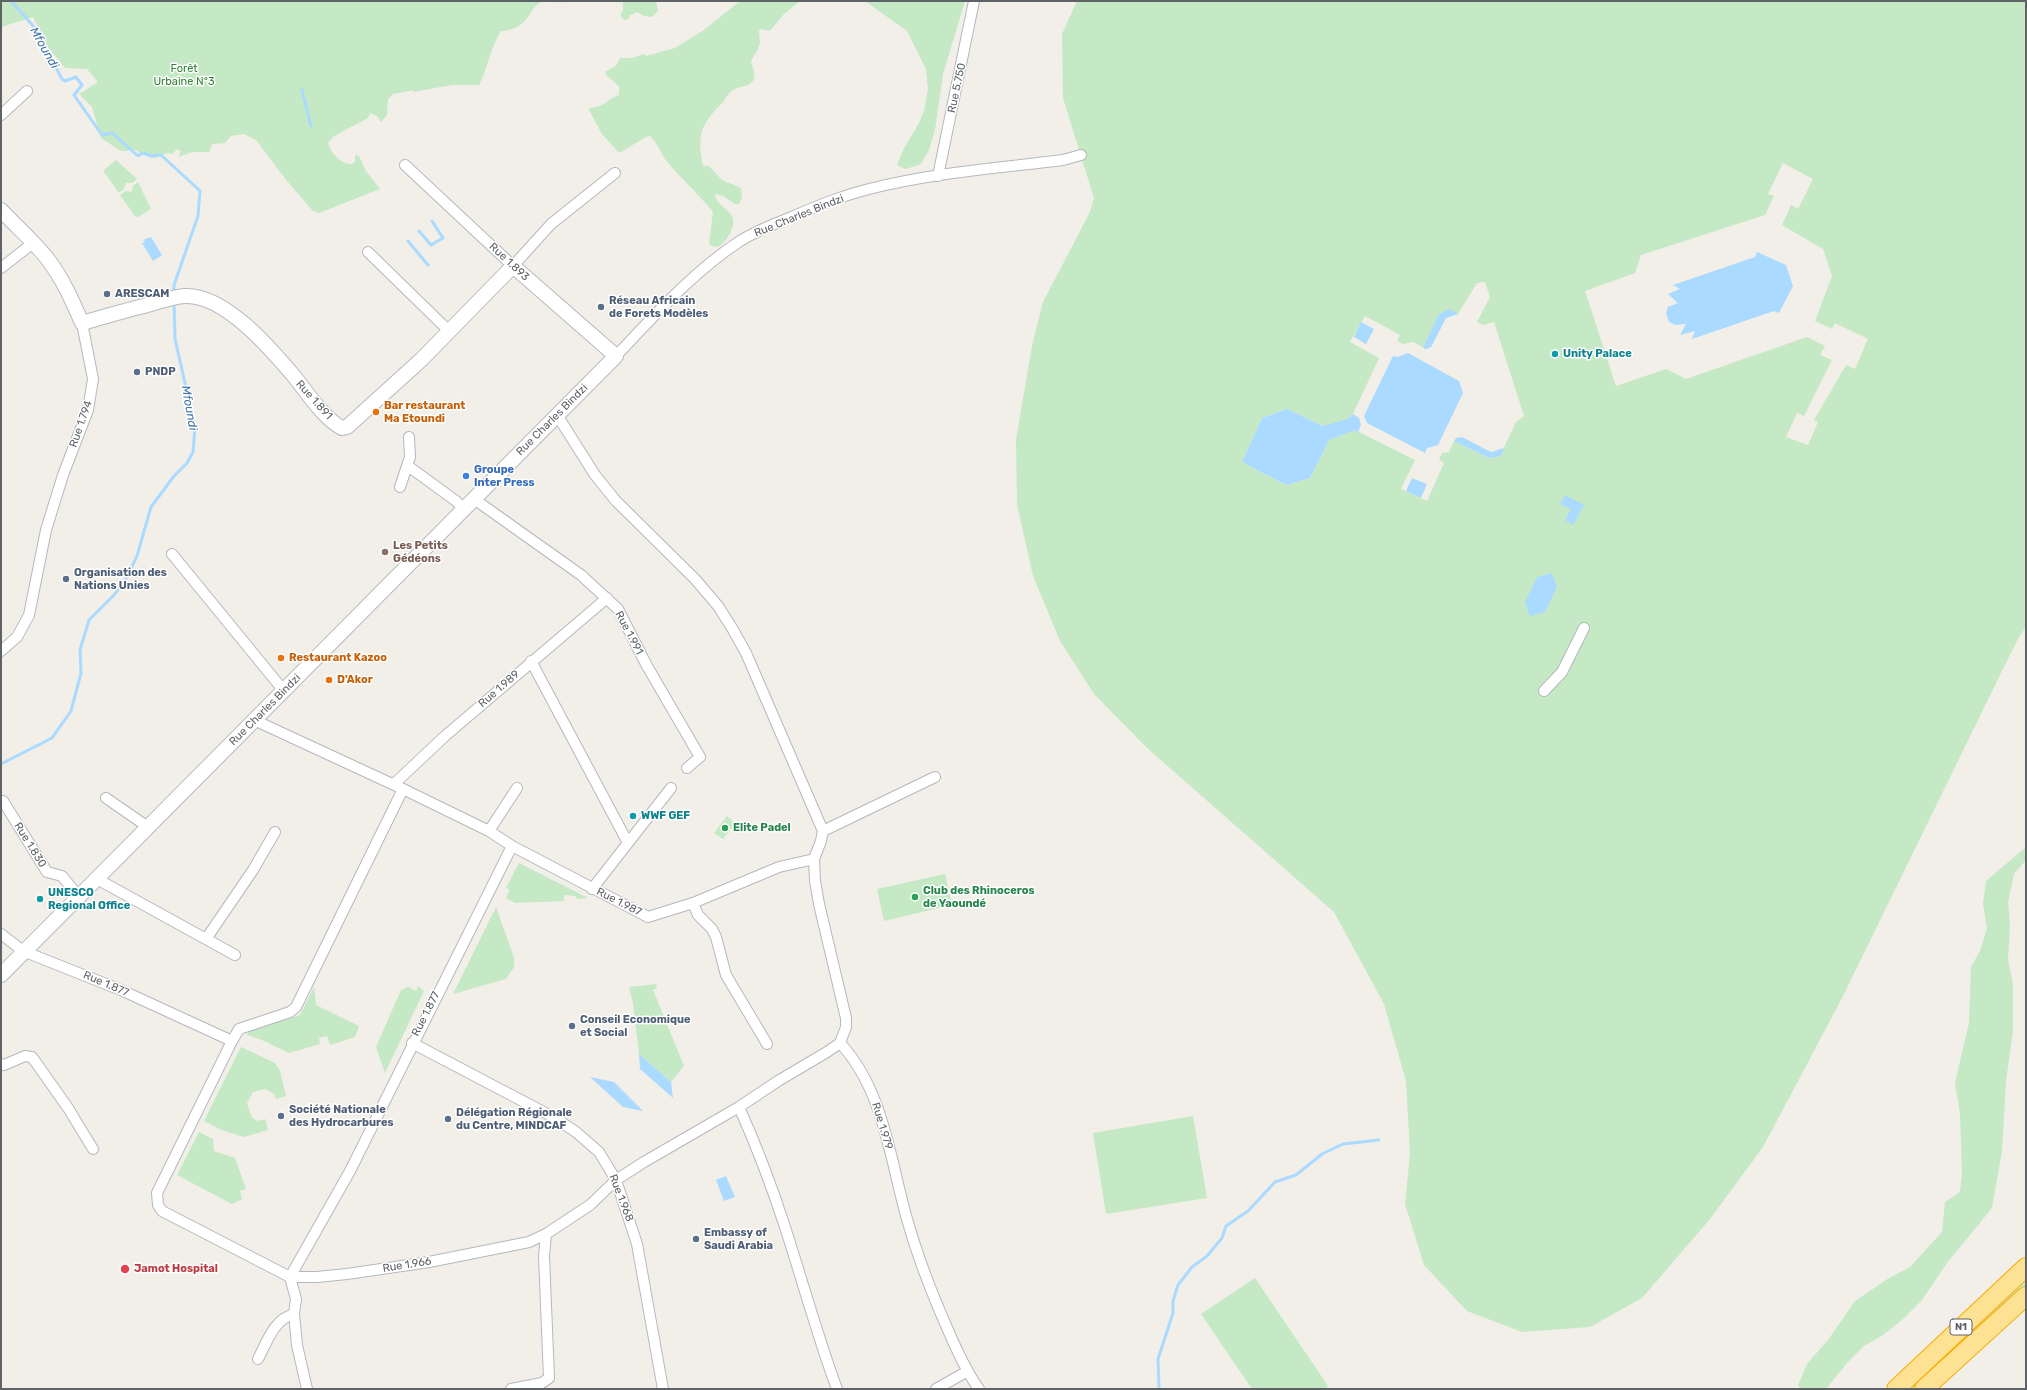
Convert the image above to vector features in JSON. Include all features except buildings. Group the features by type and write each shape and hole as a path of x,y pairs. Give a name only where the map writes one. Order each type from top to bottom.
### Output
{"highway":[{"name":"N1","path":"1896,1389 2026,1267"},
{"name":"N1","path":"1924,1389 2025,1300"}],"street":[{"name":"Rue 5.750","path":"938,176 974,1"},
{"path":"1,114 27,91"},
{"name":"Rue Charles Bindzi","path":"1,975 23,951 97,879 558,415 674,295 702,269 738,242 824,203 869,189 938,176 1063,160 1081,155"},
{"name":"Rue 1.893","path":"405,166 513,266 616,356"},
{"path":"513,266 551,224 616,173"},
{"name":"Rue 1.794","path":"1,210 33,243 54,269 65,286 82,323 94,379 88,410 63,475 46,530 29,615 17,637 1,651"},
{"path":"1,268 33,243"},
{"path":"368,252 450,332"},
{"name":"Rue 1.891","path":"82,323 164,300 186,296 212,302 236,317 280,360 318,405 337,425 342,428 347,427 450,332 513,266"},
{"path":"558,415 595,475 616,501 695,579 718,606 746,653 823,831 814,859 819,904 846,1018 844,1031 840,1042"},
{"path":"400,487 408,466 409,437"},
{"name":"Rue 1.991","path":"408,466 456,501 469,504 581,575 618,609 647,666 700,757 688,768"},
{"path":"172,554 284,691"},
{"name":"Rue 1.989","path":"399,787 445,736 531,661 607,598"},
{"path":"1544,690 1562,672 1584,628"},
{"path":"531,661 628,842"},
{"path":"254,720 399,787 489,831 512,846"},
{"path":"823,831 935,777"},
{"path":"307,1389 294,1314 296,1299 290,1277 162,1211 156,1201 157,1193 239,1029 290,1012 296,1007 399,787"},
{"path":"489,831 517,788"},
{"path":"592,889 671,788"},
{"path":"106,798 148,827"},
{"name":"Rue 1.830","path":"3,801 47,872 62,876 79,897"},
{"path":"206,939 253,870 275,832"},
{"name":"Rue 1.877","path":"290,1277 350,1171 412,1043 512,846"},
{"name":"Rue 1.987","path":"512,846 648,917 693,902 779,867 814,859"},
{"path":"97,879 235,955"},
{"path":"693,902 698,915 712,929 716,938 726,975 767,1044"},
{"path":"1,934 23,951"},
{"name":"Rue 1.877","path":"23,951 121,990 232,1041"},
{"name":"Rue 1.966","path":"290,1277 317,1277 429,1262 529,1242 546,1234 590,1205 616,1180 739,1107 778,1081 828,1052 840,1042"},
{"name":"Rue 1.979","path":"840,1042 852,1056 868,1084 879,1113 907,1219 928,1286 966,1372 979,1389"},
{"name":"Rue 1.968","path":"412,1043 560,1121 576,1132 598,1152 616,1180 637,1244 663,1389"},
{"path":"1,1064 4,1065 25,1056 32,1057 68,1108 93,1149"},
{"path":"739,1107 762,1161 784,1223 823,1352 837,1389"},
{"path":"511,1389 542,1383 549,1378 544,1256 546,1234"},
{"path":"258,1359 278,1322 286,1316 294,1314"},
{"path":"936,1389 966,1372"}],"green space":[{"name":"Forêt Urbaine N°3","path":"1,1 568,1 540,3 534,8 526,20 512,29 501,31 494,44 479,85 452,85 393,94 388,99 387,115 381,122 377,116 370,113 368,118 334,136 328,143 331,151 337,158 344,163 352,164 355,162 355,155 359,156 366,171 380,189 319,213 313,211 287,181 256,140 244,134 231,136 225,143 212,144 209,152 193,152 178,157 181,151 177,149 172,154 167,153 155,158 138,152 137,150 121,151 101,138 92,107 79,94 98,82 87,69 65,68 48,47 33,17 1,27"},
{"path":"623,1 656,1 658,11 652,17 644,16 637,12 629,16 629,19 624,20 620,15 623,11"},
{"path":"740,1 800,1 783,15 770,31 762,29 759,30 760,43 751,61 754,79 750,84 730,92 709,117 702,131 700,146 703,166 709,166 722,180 741,188 742,197 739,204 735,204 723,196 715,194 718,202 729,212 733,219 732,229 729,235 722,244 717,247 709,243 713,212 665,159 652,138 650,136 646,137 619,153 602,134 589,108 603,105 619,95 619,86 607,76 605,72 616,66 620,58 632,58 644,54 646,56 675,48 704,30"},
{"path":"865,1 965,1 943,74 935,130 929,150 921,164 906,169 897,165 903,150 919,123 924,111 928,89 926,69 907,31"},
{"path":"1077,1 2026,1 2026,627 2020,635 2000,675 1842,998 1763,1147 1710,1219 1642,1298 1590,1327 1522,1332 1467,1311 1424,1265 1405,1204 1410,1153 1406,1081 1384,1004 1334,912 1147,748 1094,694 1060,641 1033,576 1017,504 1016,440 1032,346 1043,302 1090,212 1094,198 1063,98 1062,34","holes":["1783,163 1813,179 1798,209 1791,205 1782,225 1823,249 1832,276 1815,321 1832,329 1835,323 1868,339 1855,369 1846,365 1814,420 1818,422 1808,445 1786,437 1797,413 1804,416 1832,360 1820,355 1825,346 1807,337 1686,379 1666,369 1616,386 1585,291 1635,273 1641,255 1765,215 1774,196 1768,194","1485,282 1490,297 1477,322 1483,325 1494,322 1524,416 1516,422 1500,456 1489,458 1454,441 1449,452 1442,453 1439,459 1444,463 1427,501 1401,489 1415,460 1355,430 1329,440 1310,478 1286,485 1242,462 1262,418 1287,409 1324,426 1350,418 1379,358 1350,342 1365,316 1400,335 1397,341 1403,344 1413,342 1426,349 1431,347 1446,318 1458,314 1477,283"]},
{"path":"116,160 137,179 132,183 126,183 124,189 119,193 104,172 104,170"},
{"path":"138,182 151,209 138,217 135,216 120,195 126,191 132,192 133,186"},
{"name":"Elite Padel","path":"727,816 735,823 723,839 714,833"},
{"path":"2026,847 2026,860 2014,874 2008,902 2010,926 2008,960 2013,984 2013,1031 2006,1081 2002,1151 1992,1208 1947,1263 1922,1300 1903,1319 1883,1335 1864,1346 1847,1363 1826,1389 1801,1389 1798,1385 1807,1364 1828,1340 1855,1301 1889,1278 1910,1267 1942,1232 1945,1202 1960,1192 1962,1173 1960,1114 1955,1083 1969,1023 1971,967 1980,951 1987,928 1983,904 1986,881"},
{"path":"519,863 588,898 577,899 576,896 564,895 564,901 515,903 506,898 510,890 506,888"},
{"name":"Club des Rhinoceros de Yaoundé","path":"945,874 952,905 884,921 877,889"},
{"path":"496,907 514,958 514,967 506,979 453,994"},
{"path":"656,984 657,988 653,990 684,1066 671,1082 639,1054 633,1003 629,987"},
{"path":"418,986 424,991 385,1073 376,1047 401,990 408,987 416,991"},
{"path":"314,987 316,1005 359,1026 355,1037 330,1045 327,1036 319,1038 320,1044 289,1053 262,1040 247,1035 249,1031 300,1015"},
{"path":"241,1047 275,1063 280,1071 286,1096 276,1099 274,1094 265,1089 253,1092 247,1103 252,1118 258,1121 265,1119 268,1130 244,1137 224,1131 204,1121"},
{"path":"1193,1116 1207,1198 1106,1214 1093,1133"},
{"path":"199,1132 213,1139 214,1151 235,1158 246,1189 240,1191 242,1199 232,1204 177,1175"},
{"path":"2026,1273 2026,1288 1919,1389 1904,1389"},
{"path":"1255,1278 1328,1386 1324,1389 1252,1389 1201,1314"}],"water":[{"path":"151,237 162,255 153,261 142,243 145,242 143,240"},
{"path":"1757,252 1786,265 1793,286 1779,313 1774,311 1692,339 1695,331 1680,335 1686,324 1676,325 1669,322 1666,313 1668,307 1678,303 1668,294 1680,289 1673,285 1755,257"},
{"path":"1450,309 1458,314 1446,318 1431,347 1426,349 1423,348 1439,314"},
{"path":"1361,322 1374,329 1366,344 1354,337"},
{"path":"1408,353 1459,381 1463,393 1438,445 1427,448 1425,453 1367,423 1364,416 1393,356 1397,357"},
{"path":"1287,409 1323,426 1350,418 1353,414 1359,418 1361,424 1358,433 1355,430 1329,440 1310,478 1286,485 1242,462 1262,418"},
{"path":"1462,437 1491,452 1504,448 1501,456 1489,458 1454,441 1456,438"},
{"path":"1412,478 1427,484 1421,498 1406,491"},
{"path":"1565,495 1584,505 1573,525 1565,520 1571,509 1560,504"},
{"path":"1552,573 1557,587 1545,612 1530,616 1525,602 1537,577"},
{"path":"639,1054 671,1082 673,1098 640,1069"},
{"path":"590,1077 614,1082 643,1111 623,1107"},
{"path":"726,1176 735,1197 724,1201 716,1180"}],"waterway":[{"name":"Mfoundi","path":"11,1 35,28 62,79 65,81 76,77 82,85 74,95 102,135 112,133 138,156 143,153 151,156 161,155 200,191 198,216 174,285 174,293"},
{"path":"302,90 311,126"},
{"path":"419,231 431,245 443,238 432,221"},
{"path":"408,241 428,265"},
{"name":"Mfoundi","path":"1,764 52,738 71,711 81,673 80,650 89,620 115,594 127,577 137,556 151,507 174,476 187,463 193,452 195,427 175,339 174,301"},
{"path":"1159,1389 1158,1359 1173,1313 1173,1301 1178,1285 1192,1267 1207,1256 1222,1238 1226,1226 1248,1211 1275,1182 1296,1175 1322,1154 1343,1144 1379,1140"}],"place":[{"name":"ARESCAM","path":"107,294"},
{"name":"Réseau Africain de Forets Modèles","path":"601,307"},
{"name":"Unity Palace","path":"1555,354"},
{"name":"PNDP","path":"137,372"},
{"name":"Bar restaurant Ma Etoundi","path":"376,412"},
{"name":"Groupe Inter Press","path":"466,476"},
{"name":"Les Petits Gédéons","path":"385,552"},
{"name":"Organisation des Nations Unies","path":"66,579"},
{"name":"Restaurant Kazoo","path":"281,658"},
{"name":"D'Akor","path":"329,680"},
{"name":"WWF GEF","path":"633,816"},
{"name":"Elite Padel","path":"725,828"},
{"name":"Club des Rhinoceros de Yaoundé","path":"915,897"},
{"name":"UNESCO Regional Office","path":"40,899"},
{"name":"Conseil Economique et Social","path":"572,1026"},
{"name":"Société Nationale des Hydrocarbures","path":"281,1116"},
{"name":"Délégation Régionale du Centre, MINDCAF","path":"448,1119"},
{"name":"Embassy of Saudi Arabia","path":"696,1239"},
{"name":"Jamot Hospital","path":"125,1269"}]}
